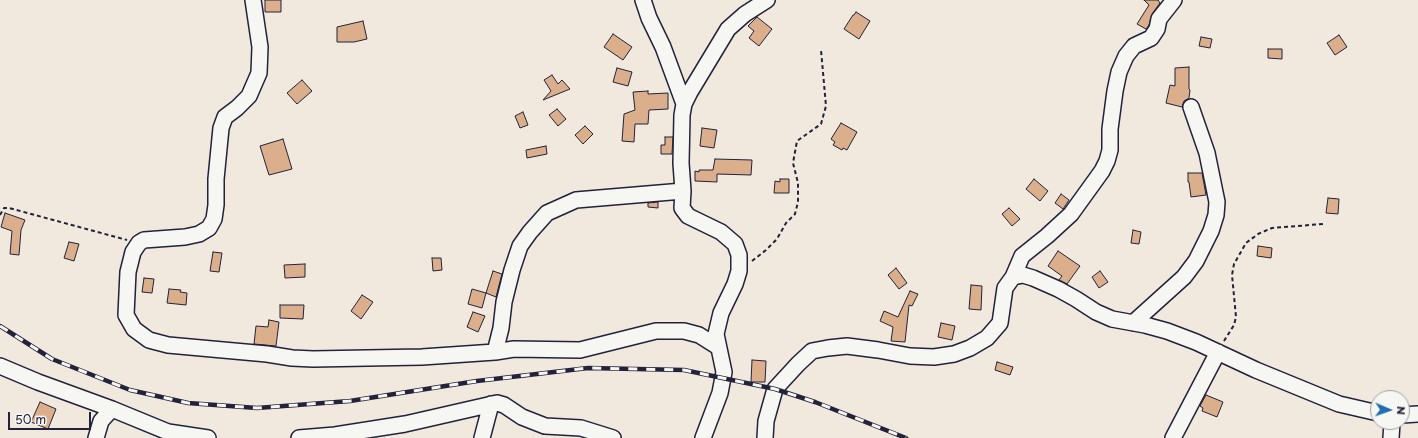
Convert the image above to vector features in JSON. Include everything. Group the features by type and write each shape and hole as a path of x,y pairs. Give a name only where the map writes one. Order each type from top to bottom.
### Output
{"street":[{"path":"253,0 260,47 259,73 248,96 237,108 225,117 221,128 214,219 209,228 199,234 185,237 149,239 139,243 133,252 128,272 126,315 134,329 149,340 168,345 267,354 292,358 422,357 495,352 514,349 584,350 656,331 684,332 699,335 718,347"},
{"path":"644,0 649,18 663,47 684,104"},
{"path":"703,438 720,393 724,372 716,334 721,313 735,284 739,271 739,255 735,244 721,232 688,216 682,208 682,115 684,104 690,92 728,29 745,14 767,0"},
{"path":"765,438 766,421 775,389 812,351 847,346 910,356 934,356 954,354 970,348 987,338 1000,323 1005,288 1022,256 1071,214 1102,171 1110,150 1110,129 1119,72 1126,56 1134,46 1151,38 1157,29 1160,19 1174,0"},
{"path":"1133,323 1184,277 1196,261 1211,231 1216,215 1217,202 1207,153 1191,107"},
{"path":"495,352 501,328 504,302 520,246 547,213 576,200 683,191"},
{"path":"1012,277 1023,275 1033,278 1076,299 1112,320 1167,331 1196,342 1256,370 1338,404 1370,411"},
{"path":"1173,438 1218,352"},
{"path":"0,366 168,432 208,438"},
{"path":"482,438 491,404"},
{"path":"299,438 335,435 405,424 491,404 504,405 522,417 545,426 581,428 613,438"},
{"path":"96,438 101,421 112,409"}],"path":[{"path":"739,271 766,250 777,238 786,223 795,214 798,202 798,183 793,163 797,141 821,124 826,106 821,50"},
{"path":"0,215 4,208 9,208 139,243"},
{"path":"1218,352 1234,325 1236,317 1232,275 1236,260 1246,243 1258,234 1272,228 1323,224"}],"building":[{"path":"265,0 281,0 281,12 265,12"},
{"path":"1144,0 1158,0 1160,3 1152,14 1149,25 1146,29 1137,24 1149,5"},
{"path":"856,12 870,21 859,39 844,29"},
{"path":"757,17 772,29 759,46 749,38 754,31 748,26"},
{"path":"363,21 367,39 354,42 337,42 337,27"},
{"path":"613,34 632,47 623,60 604,47"},
{"path":"1339,35 1347,47 1335,55 1327,43"},
{"path":"1201,37 1212,39 1210,48 1199,46"},
{"path":"1268,49 1282,49 1282,59 1268,58"},
{"path":"1189,67 1189,98 1184,101 1182,107 1166,103 1170,85 1175,86 1175,68"},
{"path":"617,68 632,72 628,86 613,82"},
{"path":"552,75 558,84 562,80 570,89 543,100 551,91 544,80"},
{"path":"302,80 312,91 297,104 287,93"},
{"path":"648,91 648,94 668,93 668,109 649,110 648,124 635,124 634,142 622,141 624,114 635,110 633,92"},
{"path":"557,109 566,119 558,126 549,115"},
{"path":"523,112 528,125 520,128 515,116"},
{"path":"841,123 857,132 847,150 843,148 842,150 833,145 835,142 831,139"},
{"path":"585,126 593,134 583,144 575,135"},
{"path":"702,128 717,130 714,148 700,146"},
{"path":"665,137 673,137 672,154 661,154 661,145 665,145"},
{"path":"283,139 292,169 269,175 260,146"},
{"path":"546,146 547,154 527,158 526,150"},
{"path":"715,159 752,160 751,175 717,174 717,182 695,181 695,171 699,172 699,170 713,170"},
{"path":"1188,173 1202,173 1206,195 1191,197"},
{"path":"780,179 789,179 789,193 774,193 775,181 780,182"},
{"path":"1034,179 1048,191 1040,201 1026,189"},
{"path":"1061,194 1069,200 1063,209 1055,203"},
{"path":"1328,198 1339,199 1338,214 1326,213"},
{"path":"658,202 658,208 648,207 648,203"},
{"path":"1009,208 1020,219 1012,226 1002,214"},
{"path":"5,213 25,220 21,230 19,255 10,254 12,231 1,227"},
{"path":"1133,230 1141,232 1139,244 1131,243"},
{"path":"69,242 79,244 74,261 64,258"},
{"path":"1258,246 1272,248 1271,258 1257,256"},
{"path":"1058,251 1080,266 1067,284 1059,280 1062,276 1048,266"},
{"path":"213,252 222,253 219,272 210,271"},
{"path":"432,258 441,258 442,270 433,271"},
{"path":"305,264 305,277 285,278 284,265"},
{"path":"896,268 907,283 899,289 888,275"},
{"path":"493,271 502,274 496,297 486,293"},
{"path":"1100,271 1108,282 1099,288 1092,277"},
{"path":"144,278 154,279 152,293 142,292"},
{"path":"971,285 982,286 981,310 969,309"},
{"path":"169,289 181,290 180,292 187,293 186,305 167,303"},
{"path":"472,289 486,293 482,308 468,304"},
{"path":"910,291 918,294 912,306 909,305 905,342 891,341 893,327 880,321 884,311 898,317"},
{"path":"362,295 373,302 361,319 351,311"},
{"path":"280,305 304,305 303,319 280,318"},
{"path":"473,312 485,316 478,332 467,327"},
{"path":"269,320 279,322 276,346 254,344 256,326 268,327"},
{"path":"941,323 955,326 952,340 938,337"},
{"path":"752,360 766,361 765,382 751,382"},
{"path":"997,362 1013,367 1010,375 995,370"},
{"path":"1206,395 1223,402 1217,417 1202,411 1203,408 1200,406"},
{"path":"40,402 56,409 48,429 31,422"}],"railway":[{"path":"0,326 52,359 130,390 188,403 257,408 350,401 477,381 588,368 684,370 775,389 815,402 906,438"}]}
